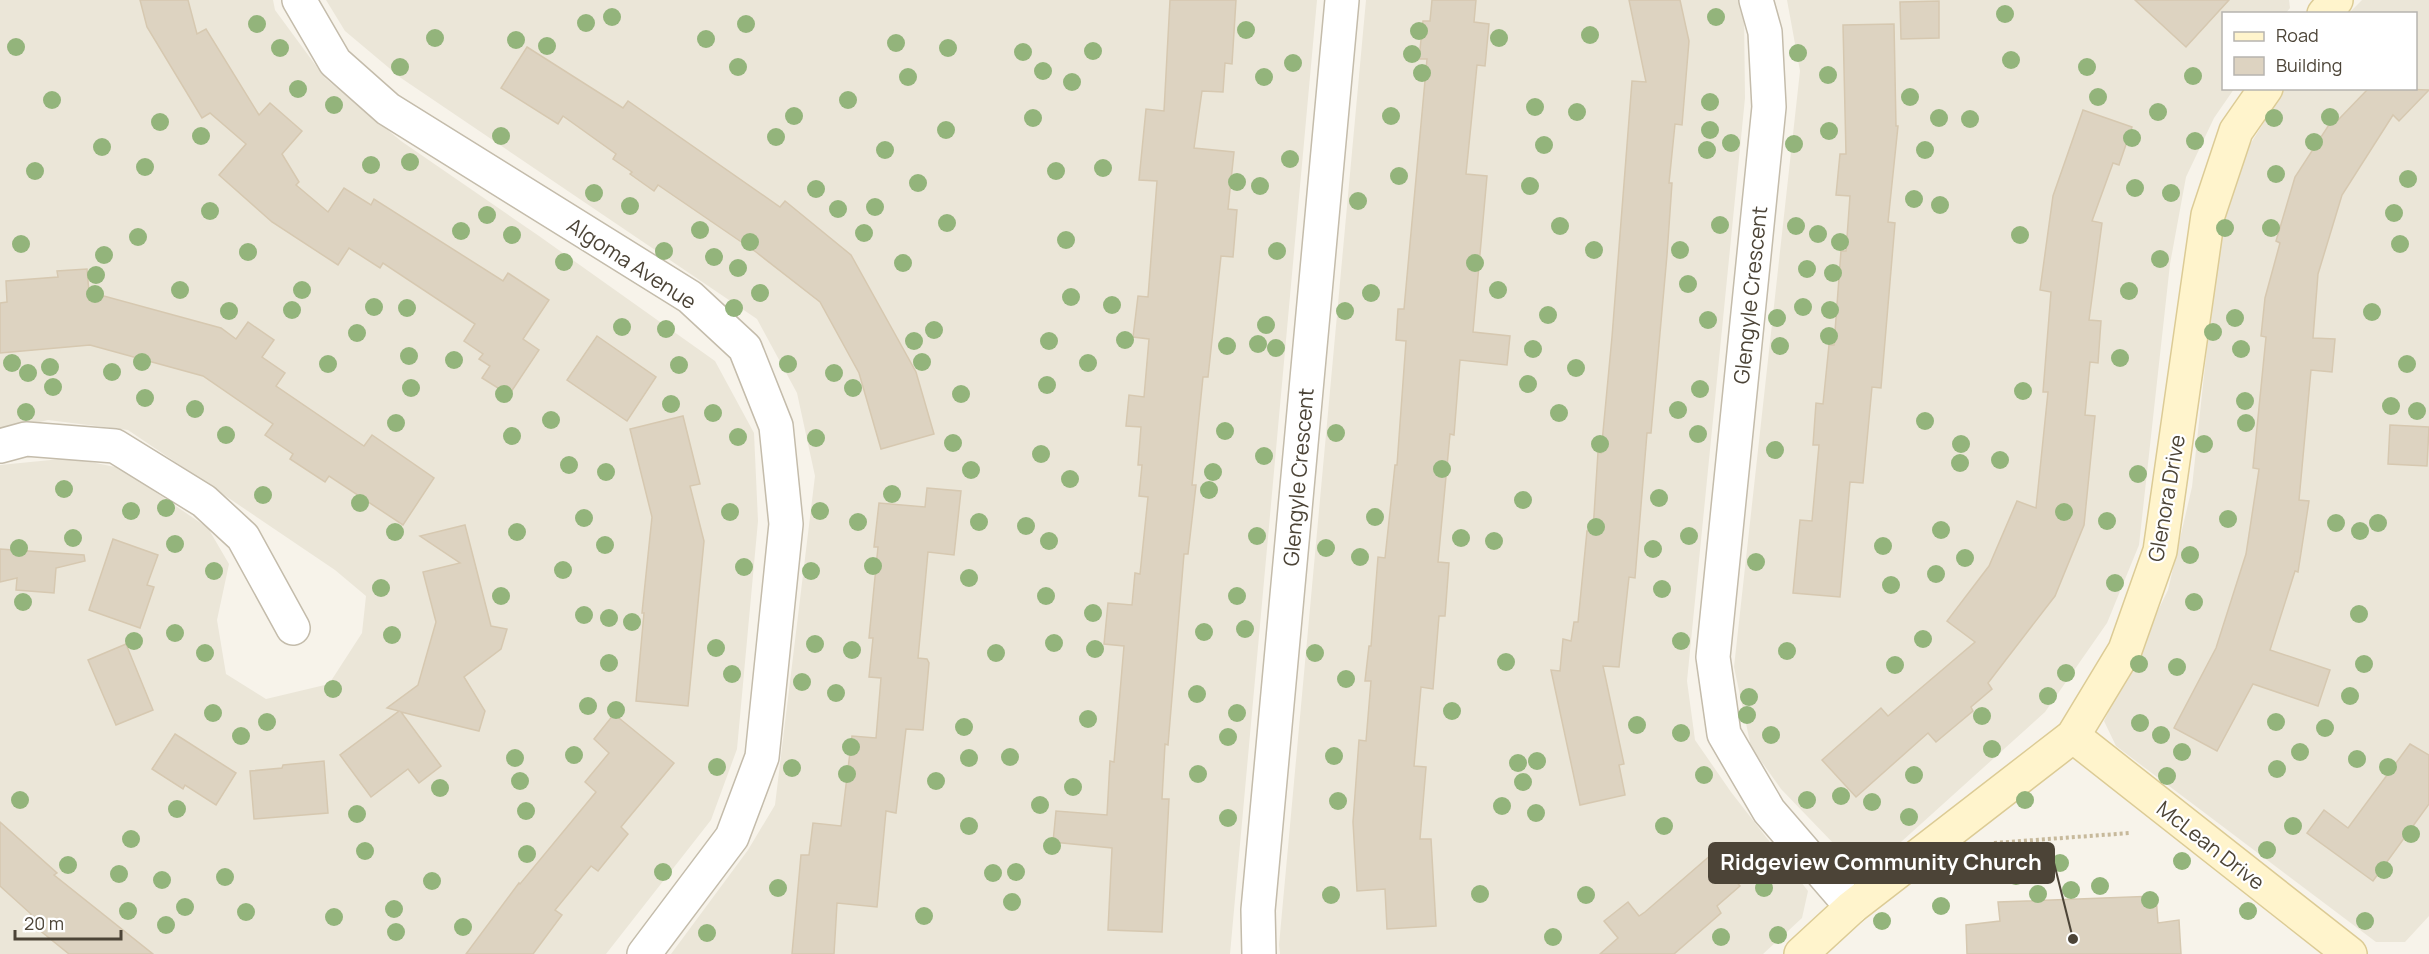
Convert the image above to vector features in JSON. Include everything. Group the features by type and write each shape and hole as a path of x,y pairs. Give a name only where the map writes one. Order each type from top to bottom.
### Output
{"street":[{"name":"Algoma Avenue","path":"299,0 335,62 388,109 690,297 745,348 776,426 786,524 762,757 732,837 644,954"},
{"name":"Glengyle Crescent","path":"1260,954 1258,910 1342,0"},
{"name":"Glengyle Crescent","path":"1756,0 1765,32 1769,107 1713,657 1724,734 1769,811 1852,907"},
{"path":"2326,12 2336,0"},
{"name":"Glenora Drive","path":"1801,954 1852,907 2073,736 2125,650 2160,552 2208,215 2236,131 2265,90"},
{"path":"0,446 26,439 115,446 195,495 243,537 293,628"},
{"name":"McLean Drive","path":"2073,736 2350,954"}],"path":[{"path":"1993,843 2130,833"}],"shaded area":[{"path":"0,0 273,0 275,10 325,78 401,141 715,361 754,433 758,521 737,749 711,820 606,954 0,954 0,465 71,458 120,468 208,528 229,564 217,620 226,674 266,699 329,684 362,633 366,596 335,570 128,430 48,420 0,432"},
{"path":"326,0 1317,0 1230,954 671,954 748,850 775,805 815,476 797,393 757,319 401,78 345,31"},
{"path":"1366,0 1739,0 1744,12 1745,98 1687,681 1695,740 1731,792 1808,891 1802,918 1763,954 1280,954 1279,945"},
{"path":"1787,0 2289,0 2290,8 2287,12 2222,12 2222,90 2233,90 2214,118 2186,177 2170,264 2139,545 2107,623 2045,712 1891,851 1859,857 1835,845 1781,789 1751,747 1734,667 1800,71"},
{"path":"2362,0 2429,0 2429,916 2405,942 2376,942 2116,746 2104,721 2168,590 2192,487 2219,236 2244,154 2284,90 2417,90 2417,12 2350,12"}],"building":[{"path":"140,0 188,0 197,34 206,29 259,115 270,103 302,131 282,154 299,182 296,185 328,212 344,188 371,205 374,199 503,281 508,273 549,300 523,339 539,350 509,395 482,378 490,366 479,359 483,354 464,341 475,324 383,263 380,268 349,248 338,265 272,222 219,175 246,144 210,113 202,118 147,27"},
{"path":"1170,0 1236,0 1232,64 1225,63 1223,92 1202,91 1194,148 1234,152 1228,209 1237,210 1233,257 1221,256 1208,377 1203,377 1192,485 1196,485 1188,554 1184,554 1168,745 1165,744 1162,799 1169,799 1162,932 1108,930 1112,848 1053,842 1056,811 1107,815 1110,761 1114,762 1124,646 1104,644 1108,603 1132,605 1135,573 1140,574 1148,497 1139,496 1142,465 1138,465 1141,427 1126,426 1129,395 1144,397 1149,339 1133,337 1138,296 1148,297 1157,181 1139,180 1146,109 1164,111"},
{"path":"1432,0 1476,0 1474,22 1489,24 1485,66 1477,65 1466,174 1487,176 1473,332 1510,336 1507,365 1460,360 1454,435 1450,434 1438,562 1449,563 1445,616 1439,616 1433,689 1421,687 1414,766 1426,767 1420,839 1431,839 1436,926 1387,929 1385,889 1357,891 1353,822 1359,740 1366,741 1371,681 1365,681 1369,646 1371,646 1378,557 1385,558 1395,465 1397,465 1406,341 1396,340 1398,309 1404,309 1427,59 1419,59 1423,21 1430,21"},
{"path":"1629,0 1680,0 1689,41 1682,125 1675,124 1669,183 1672,183 1667,255 1651,433 1647,433 1635,578 1629,577 1619,667 1603,666 1624,764 1619,765 1625,795 1580,805 1551,670 1560,671 1563,639 1571,641 1574,622 1578,622 1587,531 1593,531 1598,452 1601,453 1612,337 1632,81 1646,82"},
{"path":"2135,0 2229,0 2186,47"},
{"path":"1939,1 1939,38 1901,39 1900,2"},
{"path":"1894,24 1896,126 1898,126 1888,222 1895,223 1881,388 1872,387 1863,483 1850,482 1840,597 1793,593 1800,520 1812,521 1819,445 1813,445 1816,403 1823,404 1829,345 1834,345 1841,251 1846,251 1850,196 1836,195 1840,154 1846,154 1843,25"},
{"path":"527,47 623,108 628,101 780,207 785,201 851,255 916,372 934,434 881,449 859,373 820,302 756,252 658,185 654,191 630,174 632,172 613,159 616,154 563,116 558,124 501,88"},
{"path":"2367,90 2429,90 2399,121 2393,115 2342,195 2318,274 2313,338 2335,339 2332,372 2311,370 2299,500 2309,501 2298,572 2295,571 2270,650 2330,670 2318,706 2253,684 2217,751 2174,728 2216,648 2246,554 2259,469 2253,468 2266,337 2261,336 2265,298 2280,243 2276,241 2295,177 2334,117 2338,120"},
{"path":"2083,110 2132,127 2119,165 2113,163 2092,221 2102,223 2089,320 2101,321 2098,363 2090,362 2085,415 2095,416 2084,525 2055,596 1988,683 1992,689 1971,707 1973,711 1936,742 1928,733 1856,797 1822,760 1881,708 1888,716 1975,642 1947,621 1989,566 2017,501 2036,508 2048,392 2043,392 2051,292 2040,290 2053,196"},
{"path":"87,269 89,292 221,328 236,339 248,322 274,340 262,357 285,373 276,386 364,446 372,435 434,478 403,525 329,476 325,482 290,459 293,454 265,435 273,424 203,376 90,345 0,353 0,303 7,302 6,281 58,277 57,271"},
{"path":"597,336 656,377 627,421 567,380"},
{"path":"683,416 700,484 690,486 704,541 688,706 636,701 652,517 630,429"},
{"path":"2390,425 2429,427 2427,466 2388,464"},
{"path":"927,488 961,491 954,555 928,552 918,658 927,659 929,663 923,730 906,729 896,813 886,811 877,907 837,903 834,954 792,954 801,855 809,855 813,823 841,826 852,736 876,738 881,678 869,677 873,638 869,638 878,547 874,547 879,503 925,507"},
{"path":"465,525 491,626 507,629 501,649 464,677 485,711 479,731 401,712 441,766 419,783 408,769 371,797 340,755 399,711 387,708 418,685 436,622 423,572 460,563 420,536"},
{"path":"113,539 158,555 147,585 154,587 140,628 89,610"},
{"path":"0,549 84,555 85,561 56,568 54,593 16,590 17,578 0,582"},
{"path":"126,644 153,710 116,725 88,660"},
{"path":"614,714 674,763 621,827 628,834 598,871 591,866 555,910 562,915 533,954 466,954 519,883 596,792 585,782 609,753 594,739"},
{"path":"175,734 236,773 216,805 185,785 183,789 152,769"},
{"path":"2410,744 2429,755 2429,804 2373,881 2307,833 2324,810 2348,828"},
{"path":"324,761 328,813 254,819 250,771"},
{"path":"0,822 57,873 54,875 153,954 69,954 27,920 31,914 0,886"},
{"path":"1712,854 1740,886 1717,906 1721,913 1674,954 1600,954 1618,938 1604,921 1628,902 1639,916"},
{"path":"2156,896 2158,923 2179,920 2181,954 1967,954 1966,925 2000,921 1998,902"}],"place":[{"name":"Ridgeview Community Church","path":"2073,939"}]}
